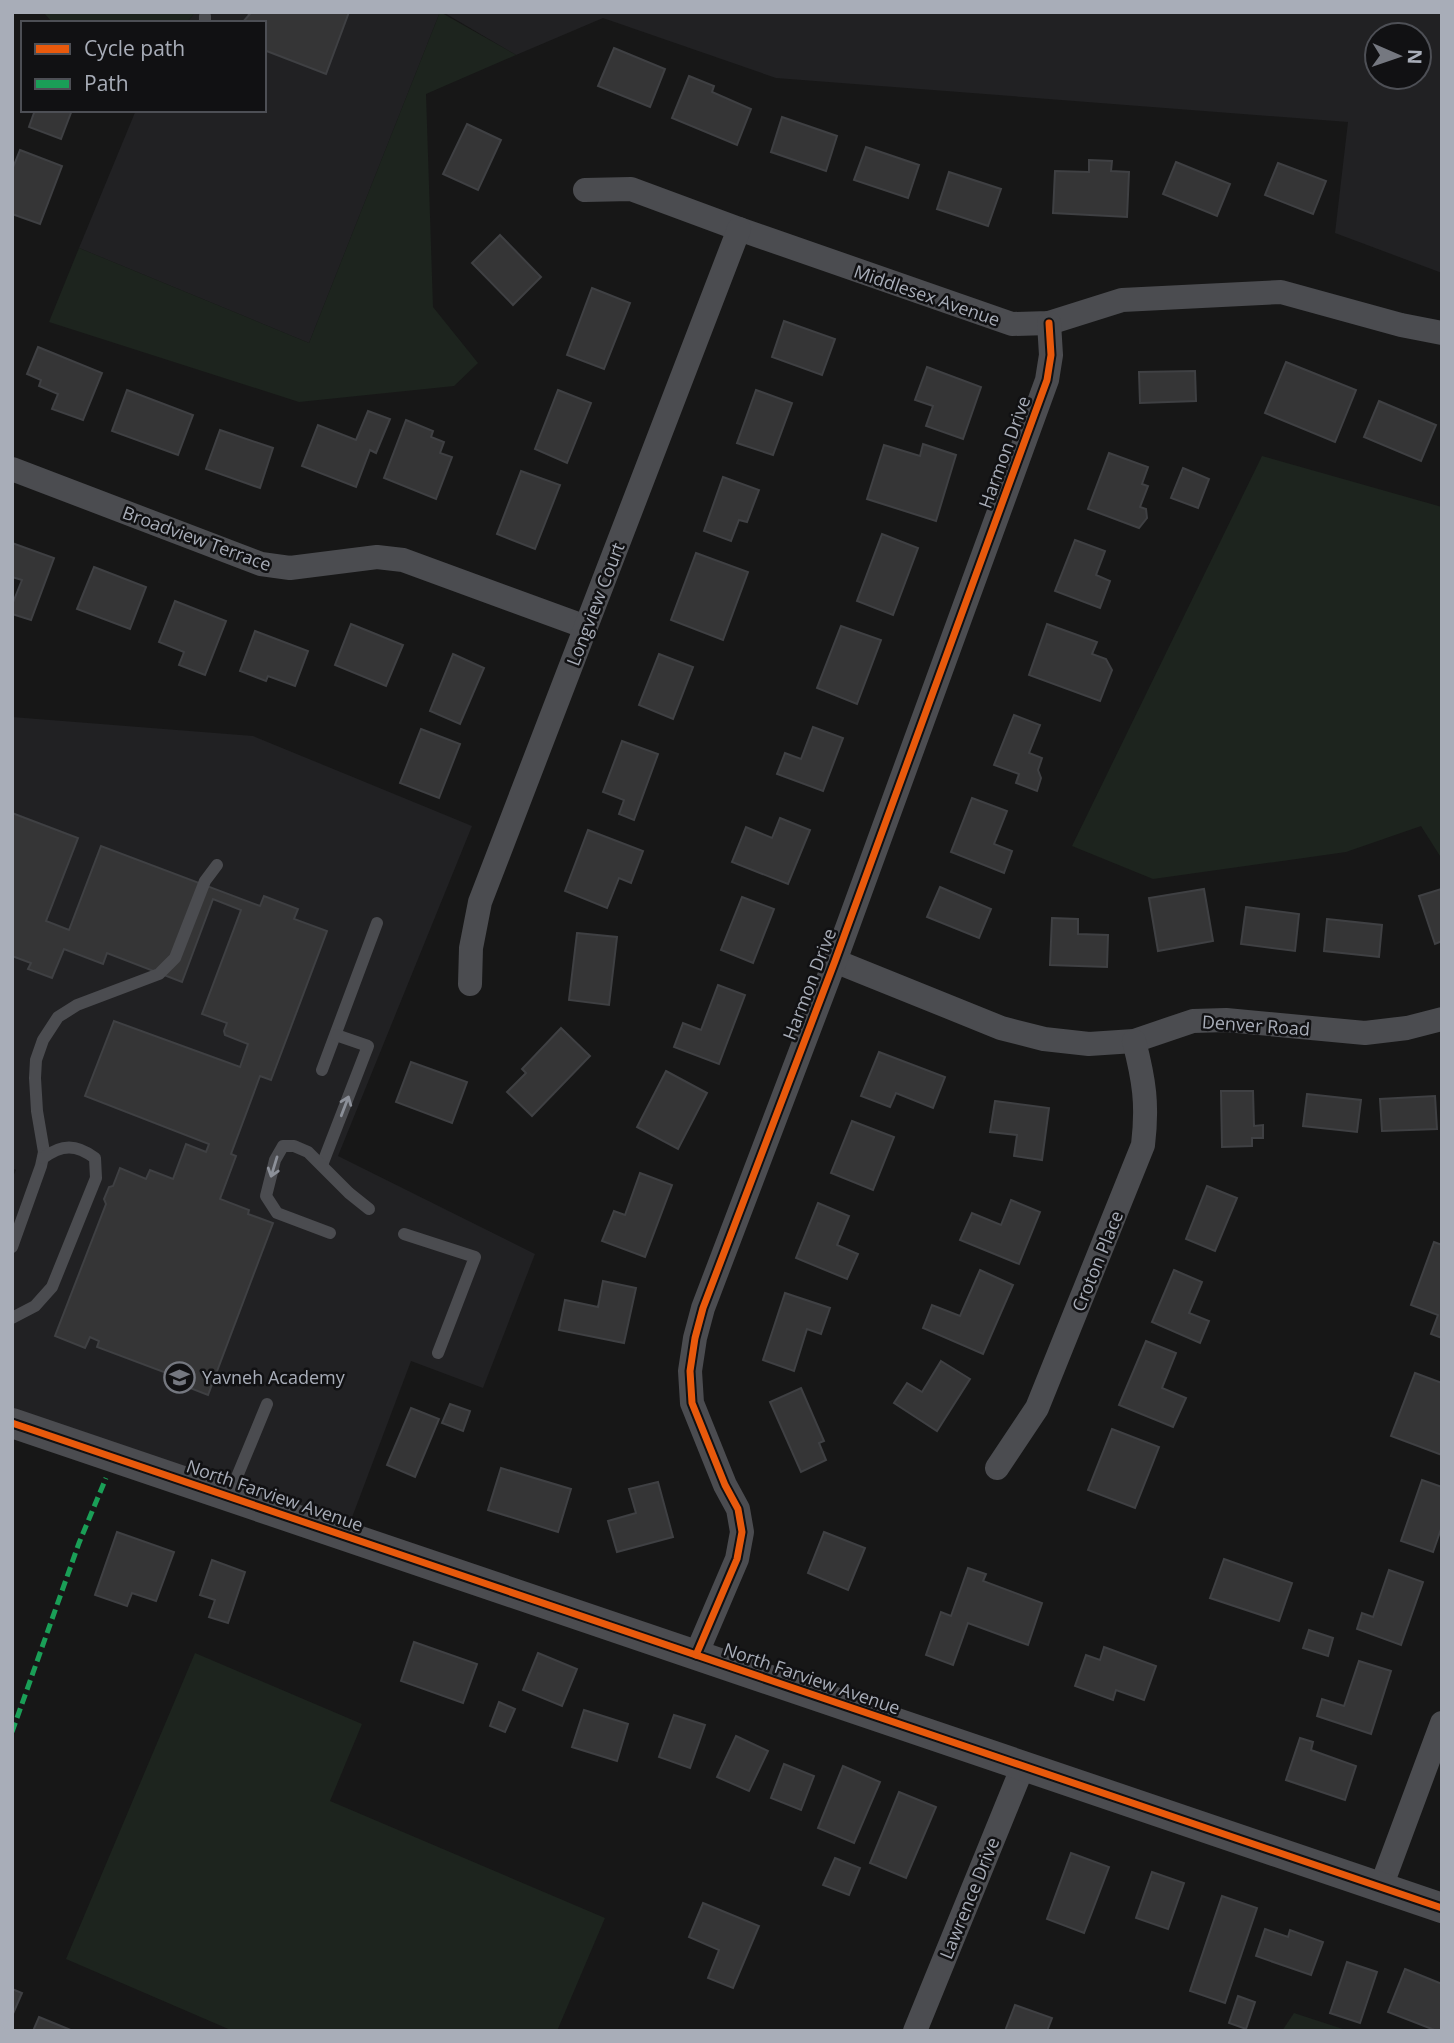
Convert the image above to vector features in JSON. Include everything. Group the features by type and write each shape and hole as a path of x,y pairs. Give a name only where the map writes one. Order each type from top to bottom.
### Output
{"street":[{"name":"Middlesex Avenue","path":"585,190 631,189 1012,324 1049,323 1122,300 1281,292 1401,325 1442,333"},
{"name":"Longview Court","path":"470,984 471,948 480,902 739,229"},
{"name":"Harmon Drive","path":"696,1655 737,1559 742,1532 738,1509 725,1485 692,1403 690,1371 695,1338 703,1308 835,961 1048,380 1051,355 1049,323"},
{"name":"Broadview Terrace","path":"12,469 261,564 290,568 377,557 402,560 586,628"},
{"name":"Denver Road","path":"835,961 1012,1031 1044,1039 1089,1044 1133,1041 1193,1021 1226,1020 1365,1033 1407,1028 1442,1019"},
{"name":"Croton Place","path":"997,1468 1037,1408 1143,1145 1147,1115 1143,1076 1133,1041"},
{"name":"North Farview Avenue","path":"12,1423 1442,1908"},
{"path":"1381,1887 1442,1723"},
{"name":"Lawrence Drive","path":"915,2031 1023,1766"}],"lane":[{"path":"12,1247 43,1158 35,1077 36,1060 43,1040 58,1017 77,1005 159,974 175,958 205,881 217,865"},
{"path":"322,1070 377,923"},
{"path":"322,1165 368,1046 336,1035"},
{"path":"330,1233 277,1213 266,1196 275,1160 283,1146 294,1146 308,1152 369,1209"},
{"path":"12,1318 35,1306 52,1287 96,1178 94,1158 82,1149 55,1149 43,1158"},
{"path":"404,1234 475,1257 438,1353"},
{"path":"229,1496 267,1404"}],"shaded area":[{"path":"40,12 194,14 188,21 51,21"},
{"path":"180,12 440,12 309,343 79,248 135,112 266,112 266,21 188,21 193,15"},
{"path":"440,12 516,55 426,94 433,307 478,363 454,386 299,402 49,322 79,248 309,343"},
{"path":"443,12 1442,12 1442,273 1335,233 1348,122 776,78 603,18 516,55"},
{"path":"1262,456 1442,507 1442,856 1421,826 1346,852 1153,879 1072,846"},
{"path":"12,717 253,736 472,826 338,1156 535,1254 483,1388 411,1361 345,1536 12,1423 12,1179 16,1170 12,1168"},
{"path":"195,1653 362,1724 330,1801 605,1918 557,2031 233,2031 66,1959"},
{"path":"1294,2013 1349,2031 1282,2031"}],"building":[{"path":"244,12 349,12 326,74 266,51 266,21 244,21 250,14"},
{"path":"614,48 665,69 650,107 598,86"},
{"path":"689,76 714,86 712,92 751,109 737,145 672,118"},
{"path":"34,112 71,112 61,139 29,127"},
{"path":"782,117 837,136 826,171 771,152"},
{"path":"467,124 501,140 478,190 443,174"},
{"path":"866,147 919,165 908,198 854,180"},
{"path":"20,150 62,166 40,224 12,214 12,170"},
{"path":"1089,160 1112,161 1111,171 1129,172 1127,217 1053,213 1055,171 1089,172"},
{"path":"1176,162 1230,184 1217,216 1163,194"},
{"path":"1278,163 1326,181 1313,214 1265,195"},
{"path":"949,172 1001,189 988,226 937,209"},
{"path":"500,235 541,277 513,305 472,263"},
{"path":"592,288 630,303 604,369 567,355"},
{"path":"784,321 835,339 822,375 772,357"},
{"path":"38,347 102,373 83,420 52,409 58,394 39,386 41,380 27,374"},
{"path":"1286,362 1356,390 1335,442 1265,413"},
{"path":"927,367 981,387 963,439 926,426 933,406 915,400"},
{"path":"1195,371 1196,401 1140,403 1139,372"},
{"path":"127,390 193,415 178,455 112,431"},
{"path":"558,390 591,403 567,463 535,449"},
{"path":"756,390 792,403 773,455 737,443"},
{"path":"1379,401 1436,425 1421,461 1364,437"},
{"path":"368,411 390,419 376,453 370,450 356,487 302,466 318,425 356,440"},
{"path":"406,420 433,431 431,437 444,442 440,453 452,457 436,499 384,478"},
{"path":"220,430 273,448 260,488 206,469"},
{"path":"923,444 956,455 936,521 867,499 884,445 920,456"},
{"path":"1109,453 1148,467 1142,484 1148,486 1140,507 1146,509 1147,518 1139,528 1088,509"},
{"path":"1183,468 1209,479 1198,508 1171,498"},
{"path":"521,471 560,485 535,549 497,534"},
{"path":"723,477 759,490 747,522 739,520 731,541 704,531"},
{"path":"882,534 918,548 893,615 857,601"},
{"path":"1075,540 1105,551 1096,575 1110,581 1100,608 1055,591"},
{"path":"12,543 54,558 31,620 12,614 12,605 22,580 12,577"},
{"path":"696,553 748,572 723,640 671,620"},
{"path":"94,567 146,587 130,629 77,609"},
{"path":"175,601 226,621 205,675 179,665 184,652 159,642"},
{"path":"351,624 403,645 386,686 335,665"},
{"path":"1047,624 1097,642 1092,654 1106,659 1112,670 1100,701 1029,675"},
{"path":"841,626 881,640 857,704 817,688"},
{"path":"255,631 308,651 295,686 268,676 266,681 240,671"},
{"path":"453,654 484,668 460,724 430,711"},
{"path":"659,654 693,667 673,719 639,705"},
{"path":"1014,715 1040,725 1029,753 1042,758 1038,770 1041,778 1037,791 1016,783 1019,774 994,765"},
{"path":"813,727 843,738 823,791 777,774 785,753 801,759"},
{"path":"421,729 460,744 439,798 400,783"},
{"path":"622,741 658,754 634,820 619,814 624,800 603,792"},
{"path":"972,798 1007,811 994,844 1012,851 1004,873 951,852"},
{"path":"12,813 78,838 46,921 69,930 101,846 260,906 264,896 298,909 294,919 327,931 271,1080 260,1076 231,1154 236,1156 220,1199 249,1210 248,1214 273,1223 208,1395 177,1383 181,1372 171,1368 169,1374 97,1347 99,1341 90,1337 85,1348 55,1336 106,1204 104,1199 120,1168 146,1179 150,1170 173,1179 186,1144 206,1152 209,1144 85,1096 114,1021 240,1067 248,1044 225,1035 227,1023 202,1014 241,910 213,899 182,982 107,953 103,964 64,949 52,978 28,969 31,963 12,956"},
{"path":"780,818 810,830 788,884 732,862 746,827 772,838"},
{"path":"588,830 643,851 631,883 619,878 607,908 565,891"},
{"path":"940,887 991,909 979,938 927,917"},
{"path":"1204,889 1213,941 1158,951 1149,898"},
{"path":"1441,889 1442,941 1435,944 1419,896"},
{"path":"742,897 774,909 753,963 721,950"},
{"path":"1246,907 1299,914 1295,951 1241,944"},
{"path":"1052,918 1078,919 1078,934 1108,935 1107,967 1050,965"},
{"path":"1327,919 1382,925 1379,957 1324,951"},
{"path":"577,933 617,937 609,1005 569,1000"},
{"path":"718,985 745,995 719,1064 674,1047 683,1023 701,1030"},
{"path":"561,1028 590,1056 532,1116 507,1092 526,1073 522,1069"},
{"path":"879,1052 945,1077 933,1108 896,1093 890,1107 861,1096"},
{"path":"411,1062 467,1082 452,1123 396,1102"},
{"path":"666,1071 707,1093 678,1149 637,1127"},
{"path":"1221,1091 1253,1091 1254,1126 1263,1125 1263,1138 1252,1138 1252,1146 1222,1147"},
{"path":"1307,1094 1361,1100 1357,1132 1303,1126"},
{"path":"1435,1096 1437,1129 1382,1131 1380,1099"},
{"path":"995,1101 1049,1108 1042,1160 1014,1156 1017,1135 990,1132"},
{"path":"852,1121 894,1137 873,1190 831,1173"},
{"path":"640,1173 672,1185 645,1257 602,1241 614,1211 625,1215"},
{"path":"1207,1186 1237,1198 1215,1251 1186,1239"},
{"path":"1011,1200 1040,1212 1019,1264 960,1240 972,1213 1001,1225"},
{"path":"818,1203 849,1216 837,1245 858,1254 847,1279 796,1258"},
{"path":"1434,1242 1442,1245 1442,1338 1431,1334 1438,1315 1411,1305"},
{"path":"980,1270 1013,1285 983,1354 923,1328 932,1305 960,1316"},
{"path":"1174,1270 1202,1282 1189,1313 1209,1321 1200,1343 1152,1322"},
{"path":"603,1281 636,1288 624,1343 559,1330 565,1300 598,1307"},
{"path":"785,1293 830,1308 821,1334 807,1329 794,1371 763,1360"},
{"path":"1146,1341 1176,1353 1162,1388 1186,1398 1173,1427 1119,1405"},
{"path":"941,1361 970,1379 937,1431 894,1403 907,1383 922,1392"},
{"path":"1415,1373 1442,1383 1442,1455 1391,1436"},
{"path":"801,1388 824,1441 819,1443 826,1460 801,1472 770,1402"},
{"path":"450,1404 470,1411 463,1431 442,1423"},
{"path":"411,1408 439,1419 415,1477 387,1465"},
{"path":"1112,1429 1159,1447 1135,1508 1088,1490"},
{"path":"501,1468 571,1489 558,1532 488,1510"},
{"path":"1422,1480 1442,1487 1442,1526 1433,1552 1401,1541"},
{"path":"658,1482 673,1537 617,1552 608,1521 636,1513 629,1489"},
{"path":"117,1532 174,1552 156,1601 132,1593 127,1606 95,1595"},
{"path":"824,1532 865,1548 848,1590 808,1573"},
{"path":"1224,1559 1292,1583 1279,1621 1210,1598"},
{"path":"212,1560 245,1572 228,1623 209,1617 215,1600 200,1595"},
{"path":"968,1568 986,1574 983,1581 1042,1603 1028,1645 968,1623 953,1665 926,1655 941,1612 951,1616"},
{"path":"1389,1570 1423,1582 1401,1645 1357,1629 1362,1613 1373,1617"},
{"path":"1309,1630 1333,1638 1328,1656 1303,1648"},
{"path":"414,1642 477,1664 463,1703 401,1681"},
{"path":"1104,1647 1156,1666 1144,1700 1116,1690 1113,1700 1075,1686 1086,1655 1100,1660"},
{"path":"538,1653 577,1669 562,1706 523,1690"},
{"path":"1359,1661 1391,1671 1371,1734 1317,1716 1322,1699 1344,1706"},
{"path":"499,1702 515,1709 505,1732 490,1726"},
{"path":"584,1710 628,1724 617,1761 572,1747"},
{"path":"674,1715 705,1725 690,1768 659,1757"},
{"path":"736,1736 768,1751 749,1791 717,1777"},
{"path":"1300,1738 1313,1742 1311,1750 1356,1766 1345,1800 1286,1780"},
{"path":"784,1764 814,1776 801,1810 771,1798"},
{"path":"843,1766 880,1782 854,1843 818,1828"},
{"path":"899,1792 936,1807 906,1878 870,1863"},
{"path":"1071,1853 1109,1867 1084,1933 1047,1919"},
{"path":"835,1858 860,1868 849,1895 823,1885"},
{"path":"1152,1872 1184,1883 1168,1929 1136,1918"},
{"path":"1222,1896 1257,1908 1225,2003 1190,1991"},
{"path":"703,1903 759,1926 733,1988 708,1978 719,1950 689,1937"},
{"path":"1265,1929 1288,1937 1290,1930 1323,1942 1311,1975 1256,1956"},
{"path":"1347,1962 1377,1972 1360,2023 1330,2013"},
{"path":"1405,1969 1442,1984 1442,2031 1388,2012"},
{"path":"12,1989 22,1993 12,2016"},
{"path":"1238,1996 1255,2002 1246,2029 1229,2023"},
{"path":"1015,2005 1052,2018 1047,2031 1005,2031"},
{"path":"39,2017 73,2031 33,2031"}],"marked path":[{"path":"12,1732 79,1543 106,1478"}],"cycle path":[{"path":"696,1655 737,1559 742,1532 738,1509 725,1485 692,1403 690,1371 695,1338 703,1308 835,961 1047,380 1051,355 1049,323"},
{"path":"12,1423 1442,1908"}],"place":[{"name":"Yavneh Academy","path":"179,1377"}]}
